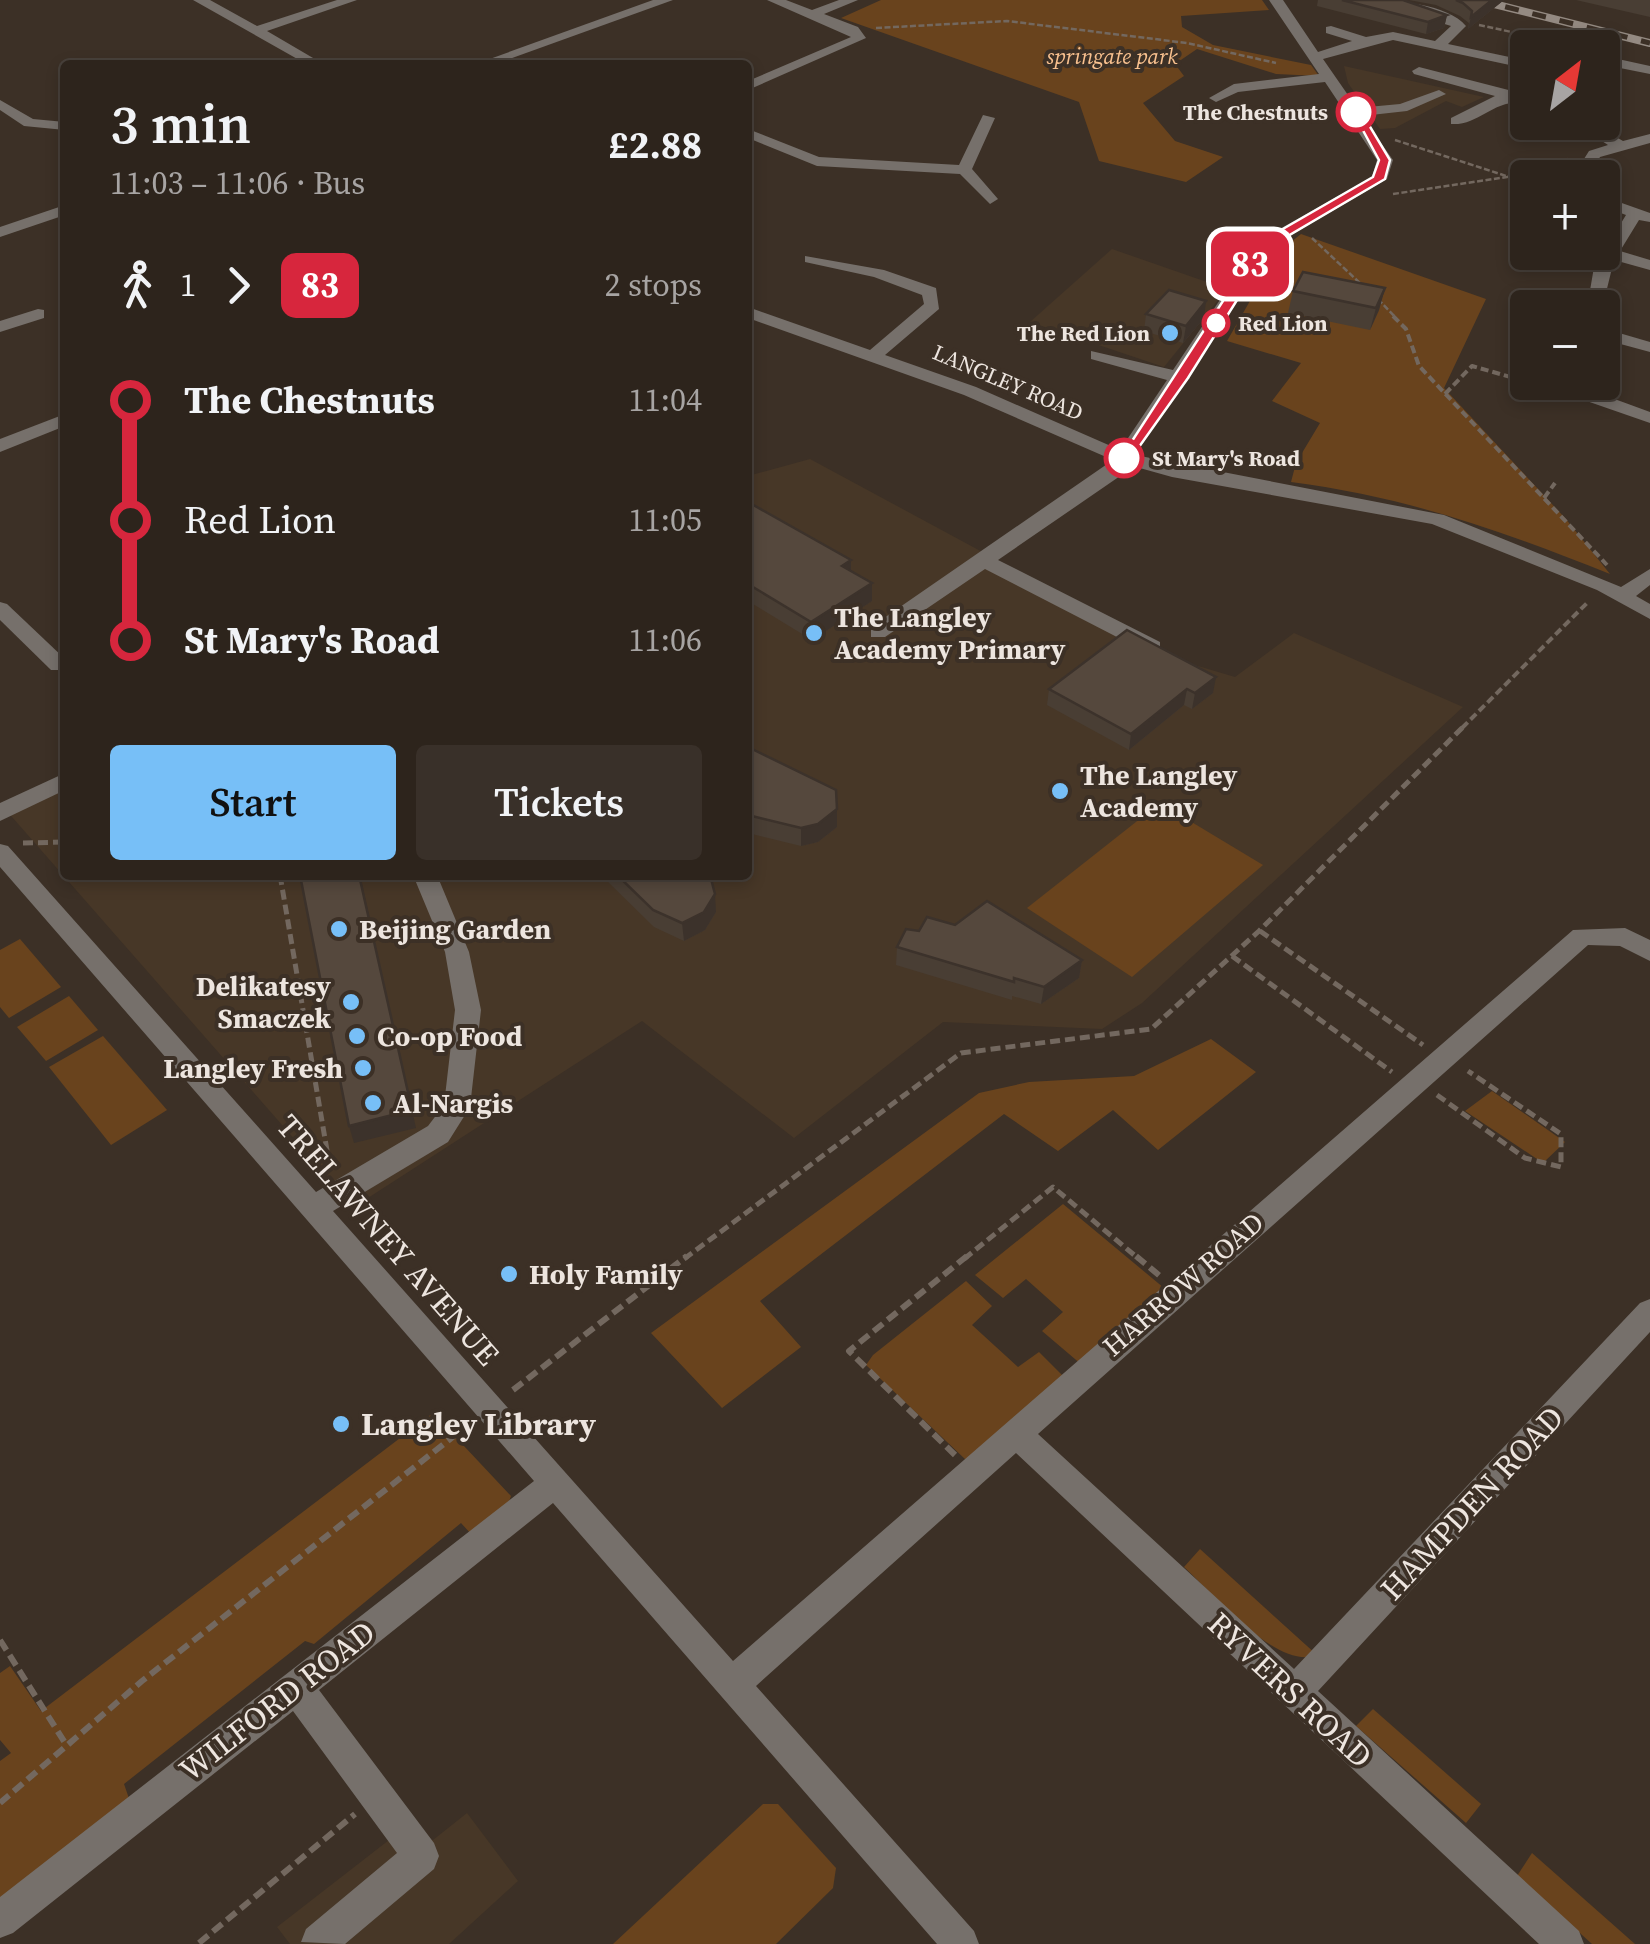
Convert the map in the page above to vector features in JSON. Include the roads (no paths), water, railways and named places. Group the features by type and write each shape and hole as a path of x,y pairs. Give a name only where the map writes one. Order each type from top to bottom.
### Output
{"street":[{"path":"200,0 308,60"},
{"path":"255,30 350,0"},
{"path":"494,60 666,0"},
{"path":"752,84 859,38 853,30 774,0"},
{"path":"812,14 851,0"},
{"path":"878,632 1116,470 1181,378 1254,258 1285,229 1379,179 1384,160 1368,131 1276,0"},
{"path":"1375,0 1456,23 1459,26 1437,46"},
{"path":"1330,30 1366,41"},
{"path":"1216,98 1234,88 1325,68 1366,41 1393,36 1510,61"},
{"path":"1620,62 1650,70"},
{"path":"1420,72 1508,95"},
{"path":"1356,112 1402,108 1439,94"},
{"path":"1456,121 1508,95"},
{"path":"0,104 29,124 60,126"},
{"path":"964,170 988,118"},
{"path":"752,135 817,161 964,170 990,199"},
{"path":"1590,160 1594,154 1617,144 1650,138"},
{"path":"1610,140 1617,144"},
{"path":"0,232 60,212"},
{"path":"1620,241 1642,216"},
{"path":"1620,257 1650,265"},
{"path":"811,259 878,273 930,292 933,305 874,355"},
{"name":"LANGLEY ROAD","path":"752,313 874,355 1124,458 1172,471 1437,519 1614,591 1650,612"},
{"path":"0,328 38,314"},
{"path":"1620,338 1650,347"},
{"path":"1097,355 1181,378"},
{"path":"1600,400 1650,418"},
{"path":"0,446 60,422"},
{"path":"983,560 1157,649"},
{"path":"1614,591 1650,575"},
{"path":"0,608 58,664"},
{"path":"0,813 60,783"},
{"name":"TRELAWNEY AVENUE","path":"8,843 312,1209 961,1944"},
{"path":"312,1209 438,1134 457,1107 468,1010 457,952 427,880"},
{"name":"HARROW ROAD","path":"732,1684 1176,1289 1582,936 1624,937 1650,952"},
{"name":"HAMPDEN ROAD","path":"1294,1694 1650,1312"},
{"name":"RYVERS ROAD","path":"1016,1433 1566,1944"},
{"name":"WILFORD ROAD","path":"0,1920 555,1484"},
{"path":"296,1687 421,1856 319,1942"}],"railway":[{"path":"1478,0 1650,43"}],"place":[{"name":"The Chestnuts","path":"1356,112"},
{"name":"Red Lion","path":"1216,323"},
{"name":"The Red Lion","path":"1170,333"},
{"name":"St Mary's Road","path":"1124,458"},
{"name":"The Langley Academy Primary","path":"814,633"},
{"name":"The Langley Academy","path":"1060,791"},
{"name":"Beijing Garden","path":"339,929"},
{"name":"Delikatesy Smaczek","path":"351,1002"},
{"name":"Co-op Food","path":"357,1036"},
{"name":"Langley Fresh","path":"363,1068"},
{"name":"Al-Nargis","path":"373,1103"},
{"name":"Holy Family","path":"509,1274"},
{"name":"Langley Library","path":"341,1424"}],"park label":[{"name":"springate park","path":"1112,56"}]}
